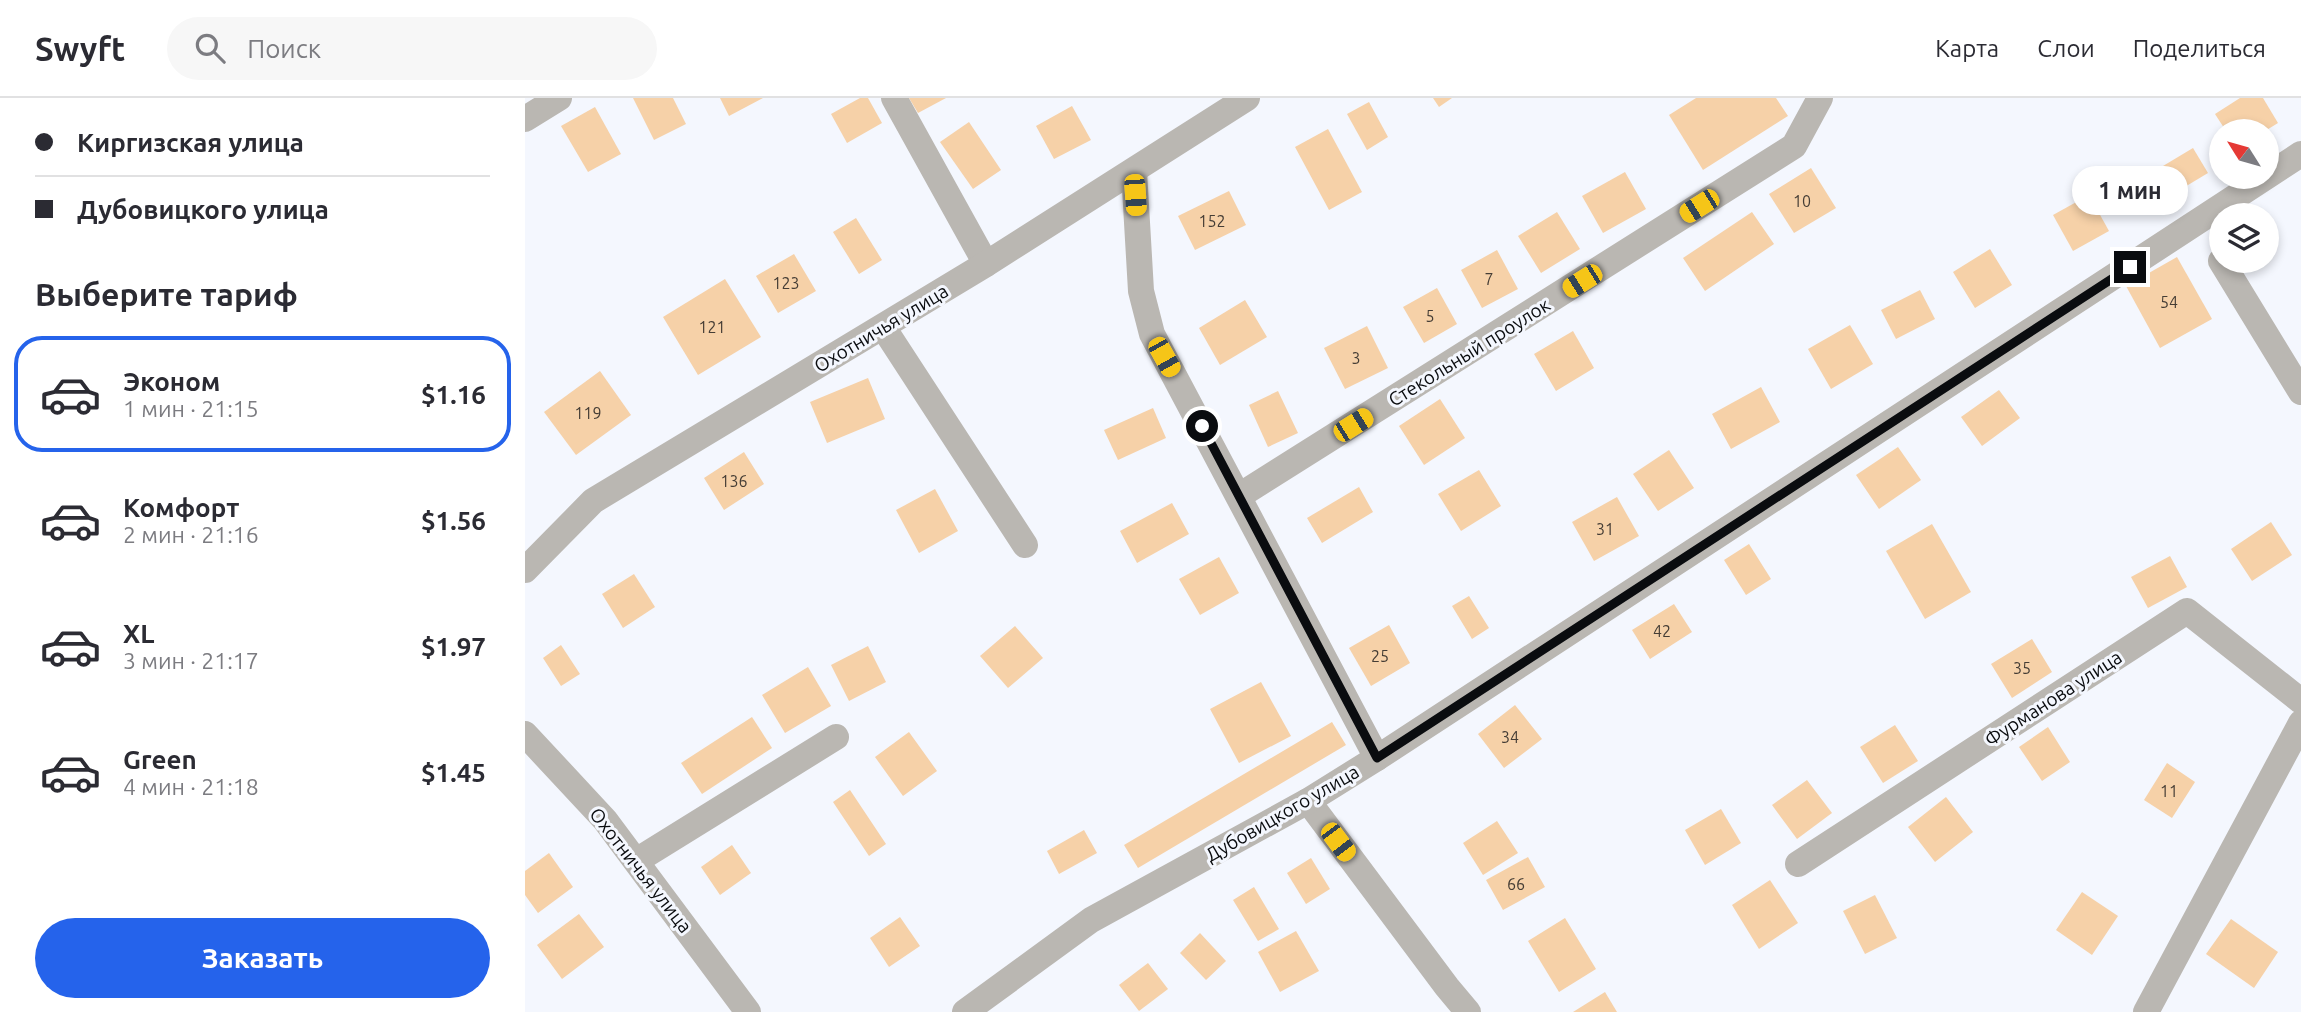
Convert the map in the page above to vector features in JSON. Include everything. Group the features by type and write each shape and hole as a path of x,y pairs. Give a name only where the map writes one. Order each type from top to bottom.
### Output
{"street":[{"path":"525,119 559,98"},
{"path":"894,98 986,264"},
{"name":"Охотничья улица","path":"525,570 593,501 986,264 1247,98"},
{"name":"Стекольный проулок","path":"1239,496 1794,146 1820,98"},
{"name":"Дубовицкого улица","path":"965,1012 1091,920 1308,801 1377,758 2198,223 2301,153"},
{"path":"1134,171 1141,291 1152,334 1377,758"},
{"path":"2198,223 2209,241"},
{"path":"2228,273 2301,392"},
{"path":"883,327 1025,545"},
{"name":"Фурманова улица","path":"1798,864 2187,611 2301,701"},
{"path":"2146,1012 2301,723"},
{"name":"Охотничья улица","path":"525,734 605,820 748,1012"},
{"path":"636,861 836,737"},
{"path":"1308,801 1468,1012"}],"building":[{"path":"633,98 673,98 686,124 654,140"},
{"path":"720,98 763,98 729,116"},
{"path":"860,98 868,98 882,123 847,143 831,114"},
{"path":"909,98 946,98 918,113"},
{"path":"1433,98 1452,98 1439,107"},
{"path":"1696,98 1776,98 1788,116 1703,170 1669,115"},
{"path":"2240,98 2263,98 2276,119 2218,119 2215,114"},
{"path":"1369,102 1388,137 1367,150 1347,114"},
{"path":"1072,106 1091,140 1054,159 1036,126"},
{"path":"595,107 621,154 588,172 561,126"},
{"path":"969,122 1001,170 973,189 940,142"},
{"path":"1328,129 1362,192 1329,210 1295,147"},
{"path":"2193,148 2208,173 2163,200 2148,175"},
{"path":"1811,168 1836,208 1794,233 1769,194"},
{"path":"1625,172 1646,209 1603,233 1582,196"},
{"path":"1229,191 1246,225 1195,250 1178,216"},
{"path":"2089,195 2109,231 2073,251 2053,215"},
{"path":"1557,212 1580,249 1541,273 1518,236"},
{"path":"1752,212 1774,244 1705,291 1683,258"},
{"path":"856,218 882,260 859,274 833,232"},
{"path":"1990,249 2012,285 1975,308 1953,272"},
{"path":"1497,250 1518,289 1482,308 1461,270"},
{"path":"794,254 816,291 778,313 756,276"},
{"path":"2177,257 2212,319 2160,348 2126,286"},
{"path":"725,279 761,337 698,375 663,317"},
{"path":"1437,288 1457,324 1424,343 1403,307"},
{"path":"1920,290 1935,319 1896,339 1881,310"},
{"path":"1245,300 1267,337 1220,365 1199,328"},
{"path":"1850,325 1873,364 1831,389 1808,349"},
{"path":"1367,326 1388,368 1345,389 1324,348"},
{"path":"1573,331 1594,368 1556,391 1534,354"},
{"path":"600,371 631,415 576,455 544,412"},
{"path":"868,378 885,419 827,443 810,402"},
{"path":"1761,387 1780,422 1731,449 1712,414"},
{"path":"1999,390 2020,418 1982,446 1961,417"},
{"path":"1278,391 1298,433 1268,447 1249,405"},
{"path":"1440,399 1465,438 1424,465 1399,426"},
{"path":"1153,408 1166,438 1118,460 1104,430"},
{"path":"1898,447 1921,480 1879,509 1856,475"},
{"path":"1669,450 1694,488 1658,511 1633,474"},
{"path":"744,452 764,484 724,510 704,478"},
{"path":"1479,470 1501,506 1461,531 1438,494"},
{"path":"1359,487 1373,512 1322,543 1307,518"},
{"path":"935,489 958,531 919,553 896,510"},
{"path":"1617,497 1639,536 1594,561 1572,522"},
{"path":"1172,503 1189,534 1137,563 1120,531"},
{"path":"2271,522 2292,555 2252,581 2231,549"},
{"path":"1932,524 1971,592 1925,619 1886,551"},
{"path":"1749,544 1771,579 1746,595 1724,560"},
{"path":"2170,556 2187,587 2148,608 2131,577"},
{"path":"1219,557 1239,593 1200,615 1179,579"},
{"path":"634,574 655,607 623,628 602,594"},
{"path":"1469,596 1489,628 1472,639 1452,606"},
{"path":"1674,604 1692,632 1650,659 1632,630"},
{"path":"1389,625 1410,663 1371,686 1349,648"},
{"path":"1015,626 1043,658 1008,688 980,656"},
{"path":"2032,639 2052,672 2012,698 1991,664"},
{"path":"561,645 580,674 561,686 543,658"},
{"path":"868,646 886,682 849,701 831,665"},
{"path":"808,667 831,706 785,733 762,695"},
{"path":"1261,682 1291,736 1239,763 1210,709"},
{"path":"1515,705 1542,739 1504,768 1478,734"},
{"path":"752,717 772,748 702,794 681,763"},
{"path":"1332,722 1346,745 1138,868 1124,845"},
{"path":"1895,725 1918,761 1883,783 1860,747"},
{"path":"2048,727 2070,762 2042,781 2019,747"},
{"path":"909,732 937,771 903,796 875,757"},
{"path":"2167,763 2195,782 2172,818 2144,800"},
{"path":"1807,780 1832,813 1797,839 1772,805"},
{"path":"850,790 886,844 869,856 833,802"},
{"path":"1946,797 1973,832 1935,862 1908,827"},
{"path":"1721,809 1741,843 1705,865 1685,830"},
{"path":"1497,821 1518,853 1483,875 1463,843"},
{"path":"1084,830 1097,853 1059,874 1047,851"},
{"path":"732,845 751,873 720,895 701,867"},
{"path":"549,853 573,887 538,913 525,895 525,871"},
{"path":"1528,857 1545,887 1503,910 1486,880"},
{"path":"1311,858 1330,889 1306,904 1287,873"},
{"path":"1770,880 1798,923 1759,949 1732,905"},
{"path":"1254,887 1279,929 1258,941 1233,900"},
{"path":"2082,892 2118,916 2092,955 2056,930"},
{"path":"1875,895 1897,938 1865,954 1843,911"},
{"path":"579,914 604,947 562,979 537,945"},
{"path":"900,917 920,946 889,967 870,938"},
{"path":"1565,918 1596,969 1559,992 1528,941"},
{"path":"2231,919 2278,952 2254,988 2206,954"},
{"path":"1296,931 1319,971 1280,992 1258,952"},
{"path":"1200,933 1226,961 1206,980 1180,953"},
{"path":"1148,963 1168,989 1139,1011 1119,985"},
{"path":"1605,992 1617,1012 1573,1012"}],"route":[{"path":"1202,426 1377,758 2130,267"}]}
